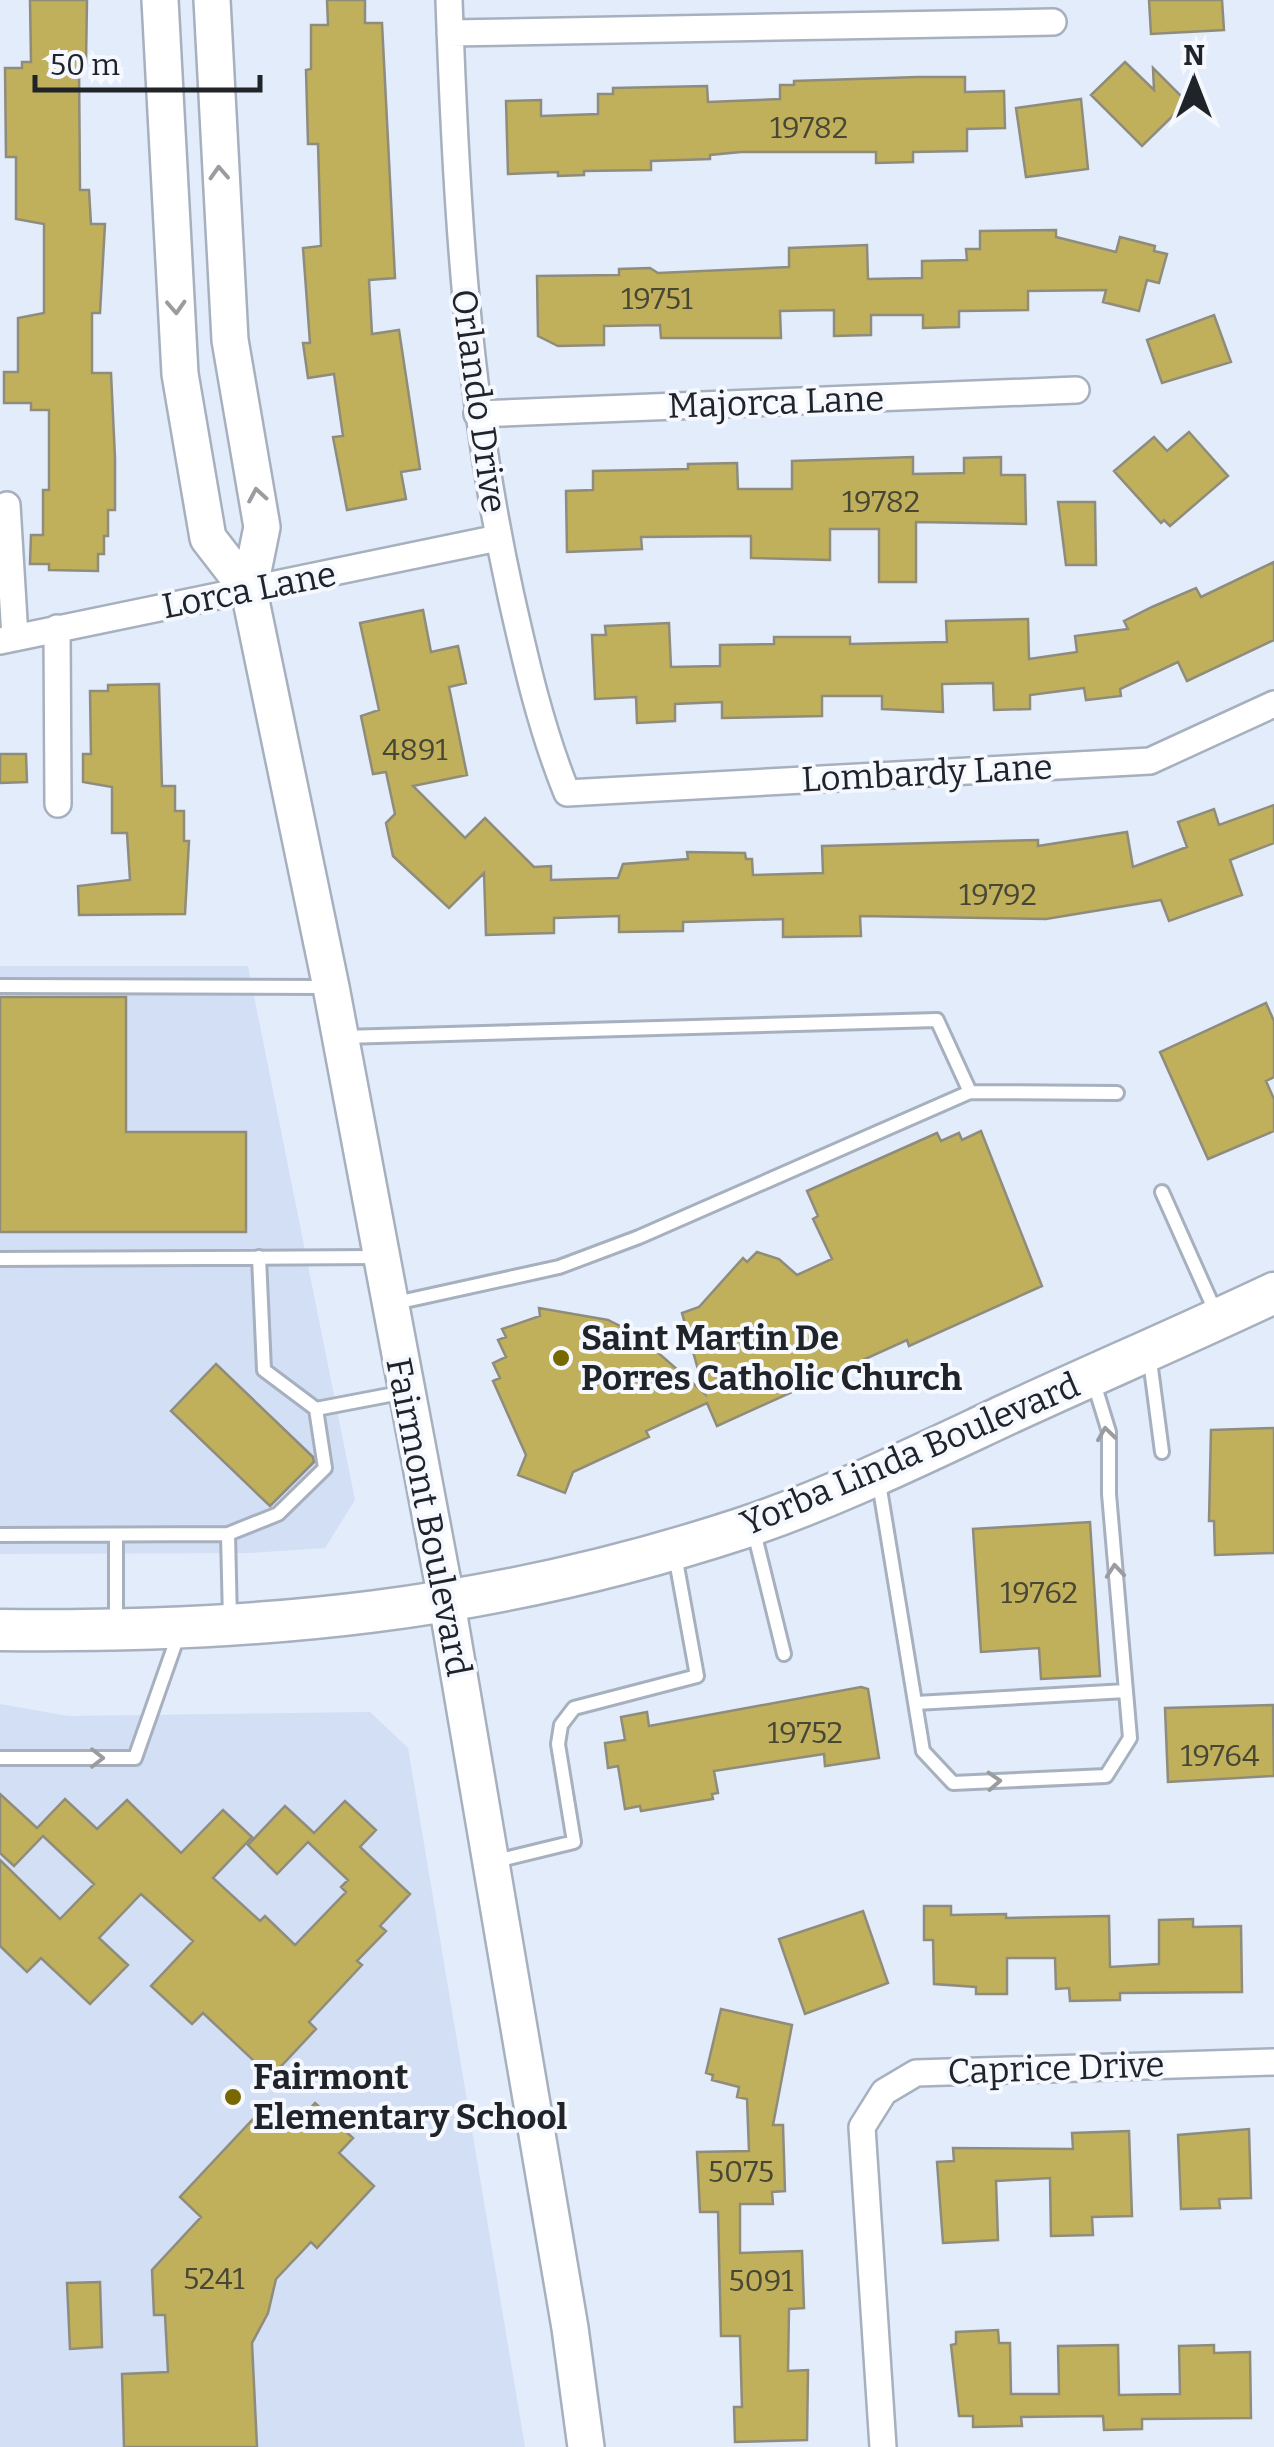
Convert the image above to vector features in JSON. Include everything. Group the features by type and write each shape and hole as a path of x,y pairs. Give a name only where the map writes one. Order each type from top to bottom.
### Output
{"main road":[{"name":"Fairmont Boulevard","path":"160,0 180,374 208,538 250,591"},
{"name":"Fairmont Boulevard","path":"212,0 230,340 262,528 250,591 331,987 447,1604 570,2328 586,2447"},
{"name":"Yorba Linda Boulevard","path":"0,1630 230,1628 447,1604 590,1573 752,1524 878,1475 1274,1293"}],"street":[{"name":"Orlando Drive","path":"449,0 463,304 478,414 498,538 538,709 567,793"},
{"path":"450,34 1052,22"},
{"name":"Majorca Lane","path":"478,414 1076,390"},
{"path":"7,505 8,639"},
{"name":"Lorca Lane","path":"8,639 498,538"},
{"path":"57,628 58,804"},
{"name":"Lombardy Lane","path":"567,793 1150,761 1274,704"},
{"name":"Caprice Drive","path":"882,2447 862,2127 884,2092 916,2072 1274,2062"}],"lane":[{"path":"0,986 331,987"},
{"path":"340,1037 937,1020 970,1092"},
{"path":"389,1305 560,1267 639,1237 970,1092 1117,1093"},
{"path":"1162,1192 1219,1319"},
{"path":"0,1535 228,1534 278,1514 325,1468 316,1408 264,1370 259,1257"},
{"path":"0,1259 380,1257"},
{"path":"1149,1351 1162,1452"},
{"path":"878,1475 923,1750 953,1783 1106,1776 1130,1738 1108,1494 1108,1432 1092,1376"},
{"path":"316,1408 405,1392"},
{"path":"752,1524 784,1654"},
{"path":"228,1534 230,1628"},
{"path":"116,1535 116,1630"},
{"path":"490,1863 574,1842 558,1744 561,1725 574,1708 697,1676 674,1548"},
{"path":"0,1758 135,1758 180,1629"},
{"path":"916,1704 1126,1691"}],"shaded area":[{"path":"0,966 248,966 355,1500 325,1548 252,1553 0,1554"},
{"name":"Fairmont Elementary School","path":"0,1704 68,1716 370,1712 408,1748 525,2447 0,2447"}],"building":[{"path":"30,0 87,0 86,63 79,63 80,190 89,190 91,224 105,224 100,313 92,313 92,373 111,373 115,458 115,510 108,510 108,536 104,536 104,554 98,554 98,571 49,570 49,564 30,564 31,535 43,535 43,490 49,490 49,410 31,410 31,403 4,403 4,372 18,372 18,318 44,313 44,224 16,219 16,157 6,157 5,68 22,68 22,62 31,62"},
{"path":"327,0 365,0 365,23 382,23 395,278 369,280 372,334 399,330 420,469 401,472 406,499 347,510 333,437 343,436 334,374 308,378 303,343 310,343 303,248 321,246 318,144 308,144 306,70 311,69 311,25 328,25"},
{"path":"1149,0 1222,0 1224,30 1151,34"},
{"path":"1125,62 1154,90 1153,68 1187,102 1142,146 1091,95"},
{"path":"965,77 965,92 1004,91 1005,128 967,129 967,151 913,152 913,162 876,163 876,152 741,152 710,155 710,159 651,161 651,170 584,171 584,175 558,176 558,172 508,174 506,101 541,100 541,116 598,114 598,94 613,94 613,88 707,86 708,102 780,99 780,85 794,85 794,81"},
{"path":"1081,99 1088,169 1026,177 1016,108"},
{"path":"1056,230 1056,237 1116,252 1120,237 1155,246 1154,251 1167,254 1159,283 1147,280 1139,311 1103,302 1106,290 1028,291 1028,310 959,311 959,327 923,328 923,315 871,315 871,335 834,336 834,310 780,311 781,338 661,338 660,325 604,326 604,345 558,346 538,336 537,276 619,275 619,269 650,268 658,273 789,267 789,248 867,245 868,279 922,278 922,261 967,260 966,249 980,249 980,231"},
{"path":"1214,315 1231,362 1162,383 1147,340"},
{"path":"1189,432 1228,476 1170,526 1164,520 1161,523 1114,471 1154,437 1167,451"},
{"path":"913,457 913,474 964,473 964,458 1001,457 1001,475 1025,475 1026,524 916,522 916,582 879,582 879,529 830,529 830,560 751,558 751,536 641,537 642,549 567,552 566,491 593,490 593,471 688,469 688,464 737,463 738,489 792,489 792,461"},
{"path":"1058,502 1095,502 1096,565 1066,565"},
{"path":"1274,562 1274,640 1187,681 1178,662 1120,689 1121,696 1086,700 1084,688 1030,695 1030,709 994,710 993,683 942,684 943,712 882,709 882,696 822,696 822,716 722,718 722,702 675,704 675,721 637,723 636,697 595,699 592,635 606,635 605,626 669,623 671,667 720,666 720,645 774,644 774,637 850,637 850,644 947,642 946,621 1028,619 1029,659 1077,652 1075,636 1128,629 1124,621 1152,607 1196,588 1201,597"},
{"path":"423,610 431,652 458,646 466,683 449,687 467,775 413,786 465,838 485,818 534,867 551,866 551,880 618,878 623,864 688,859 687,852 745,853 746,859 752,859 753,875 823,873 822,846 1038,840 1038,846 1127,832 1133,867 1187,847 1178,822 1214,809 1219,825 1274,805 1274,843 1230,860 1242,895 1169,921 1161,900 1046,919 860,916 861,936 783,937 783,919 683,922 683,931 619,932 619,916 554,918 554,933 486,935 484,873 449,908 393,856 386,823 395,814 386,772 373,774 361,716 379,710 360,623"},
{"path":"159,684 162,786 175,786 175,811 184,811 184,841 189,841 185,914 79,915 78,886 130,880 127,833 112,833 112,787 83,782 83,754 91,754 90,691 108,691 108,685"},
{"path":"0,754 26,754 27,782 0,783"},
{"path":"0,997 126,997 126,1132 246,1132 246,1232 0,1232"},
{"path":"1266,1003 1274,1021 1274,1077 1266,1081 1274,1099 1274,1131 1208,1159 1160,1052"},
{"path":"981,1131 1042,1286 909,1346 907,1340 717,1426 707,1403 646,1431 649,1437 573,1472 565,1493 518,1475 526,1455 493,1381 500,1378 493,1363 506,1357 498,1340 506,1337 502,1329 540,1316 539,1308 608,1320 638,1335 705,1394 682,1313 699,1307 743,1258 747,1262 757,1252 779,1259 797,1275 832,1259 813,1219 818,1216 807,1191 937,1133 941,1141 959,1133 962,1140"},
{"path":"216,1364 313,1457 314,1462 270,1506 171,1411"},
{"path":"1274,1428 1274,1553 1215,1555 1214,1521 1209,1521 1211,1430"},
{"path":"1090,1522 1100,1676 1041,1679 1039,1648 981,1652 973,1529"},
{"path":"861,1687 868,1689 879,1758 825,1766 824,1754 714,1771 718,1793 712,1794 713,1799 641,1811 640,1806 625,1809 618,1766 608,1768 605,1743 625,1740 621,1717 647,1712 649,1726"},
{"path":"1273,1705 1274,1776 1168,1782 1165,1708"},
{"path":"0,1794 37,1828 65,1799 97,1829 127,1800 181,1853 223,1810 252,1837 213,1878 260,1921 265,1916 295,1945 346,1892 341,1887 348,1880 308,1842 277,1874 248,1845 285,1806 314,1833 345,1801 376,1830 360,1847 410,1894 380,1926 386,1931 357,1961 362,1965 309,2022 316,2029 271,2077 203,2013 192,2024 151,1986 193,1941 141,1894 99,1938 128,1965 90,2004 41,1958 27,1972 0,1946 0,1860 60,1919 94,1884 43,1836 14,1866 0,1853"},
{"path":"924,1906 951,1906 951,1915 1006,1914 1006,1918 1109,1916 1110,1967 1159,1964 1159,1920 1193,1919 1193,1927 1241,1926 1242,1992 1120,1993 1120,2000 1070,2001 1069,1988 1056,1989 1055,1958 1007,1958 1007,1994 976,1994 976,1987 934,1984 933,1940 924,1940"},
{"path":"863,1911 888,1983 805,2014 779,1939"},
{"path":"721,2009 792,2025 773,2125 783,2125 785,2191 772,2192 773,2204 740,2204 740,2253 802,2251 804,2308 789,2309 788,2371 808,2370 807,2440 735,2442 734,2407 742,2407 740,2336 721,2336 718,2212 700,2212 697,2152 749,2151 747,2099 737,2097 739,2087 712,2080 713,2075 706,2073"},
{"path":"315,2103 353,2138 339,2153 374,2186 317,2248 311,2242 276,2279 268,2313 252,2343 257,2447 124,2447 122,2374 168,2372 165,2315 154,2315 152,2270 201,2217 180,2197 267,2104 293,2128"},
{"path":"1249,2129 1251,2198 1219,2199 1220,2208 1181,2209 1178,2135"},
{"path":"1129,2131 1132,2216 1092,2217 1093,2235 1051,2236 1050,2178 996,2181 998,2240 943,2243 937,2162 954,2161 953,2148 1073,2149 1072,2133"},
{"path":"100,2282 102,2347 70,2349 67,2283"},
{"path":"998,2330 999,2343 1010,2343 1011,2394 1059,2394 1058,2346 1118,2345 1119,2395 1180,2394 1179,2346 1214,2345 1214,2353 1250,2352 1251,2418 1142,2419 1142,2429 1104,2430 1103,2416 1021,2417 1022,2426 973,2427 973,2416 959,2416 951,2345 956,2344 956,2332"}],"place":[{"name":"Saint Martin De Porres Catholic Church","path":"561,1358"},
{"name":"Fairmont Elementary School","path":"233,2097"}]}
